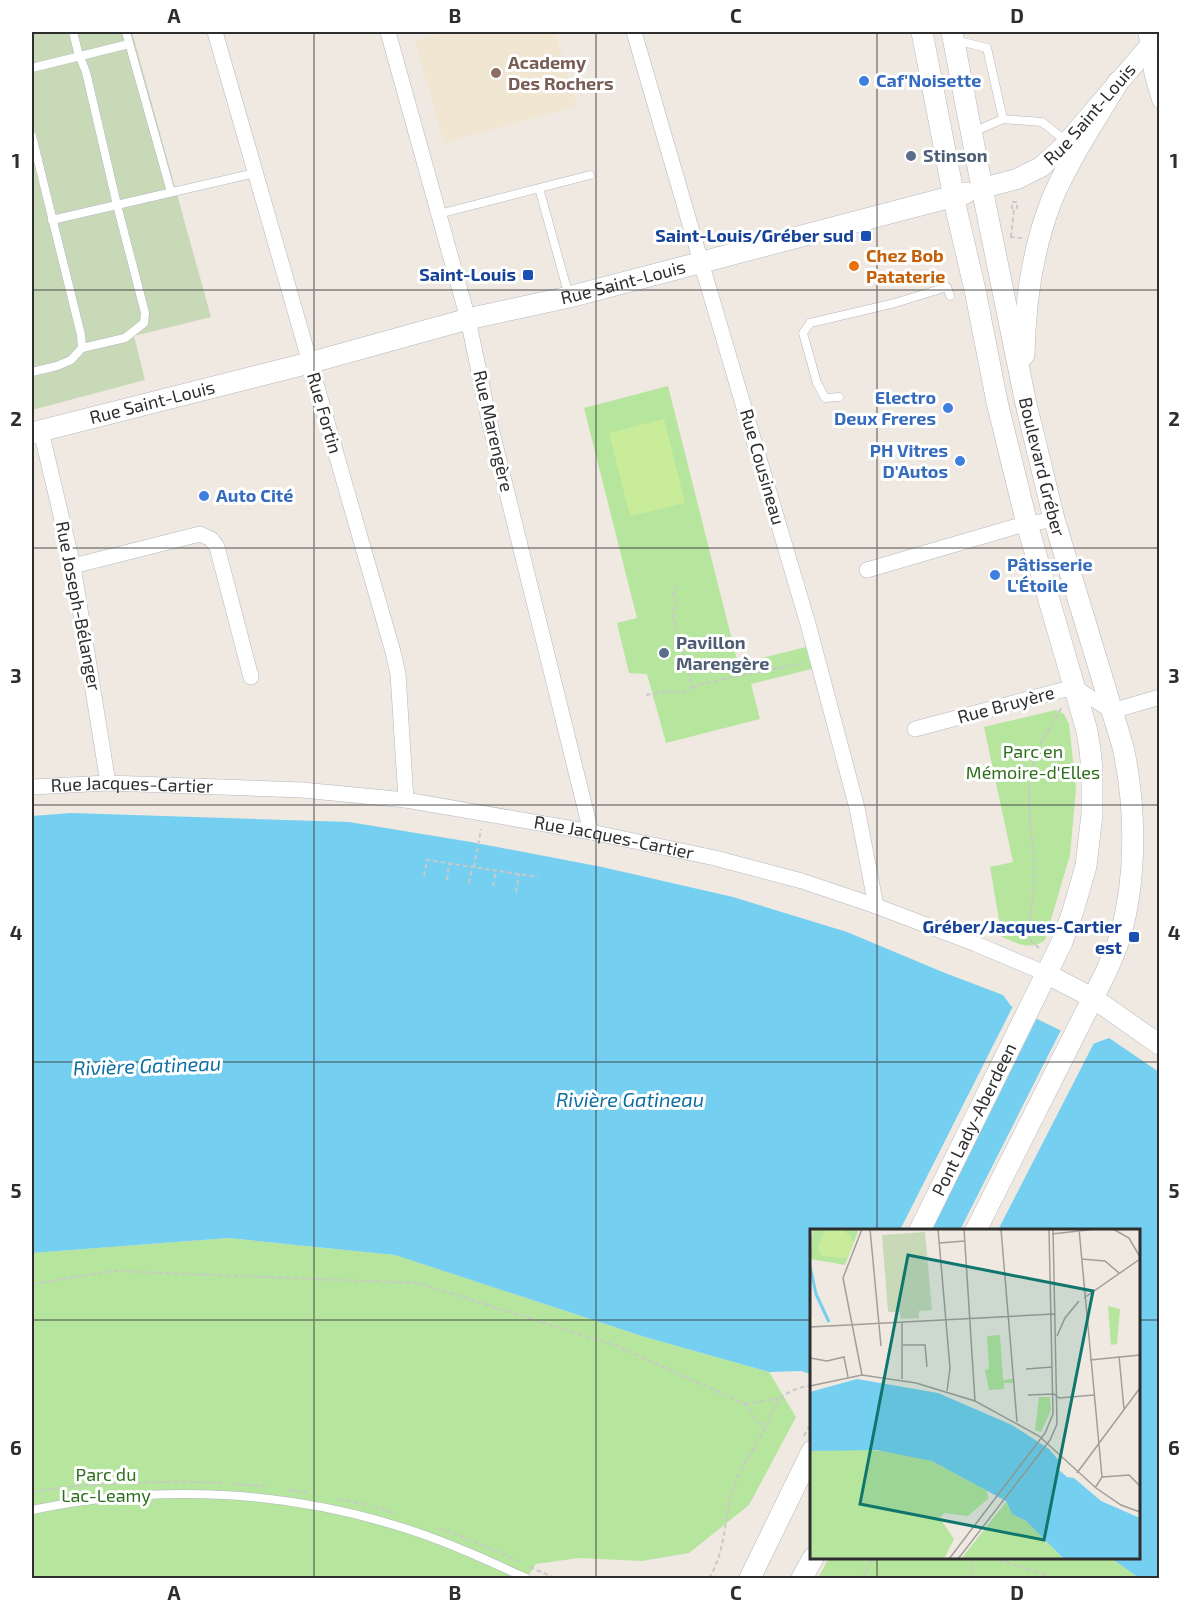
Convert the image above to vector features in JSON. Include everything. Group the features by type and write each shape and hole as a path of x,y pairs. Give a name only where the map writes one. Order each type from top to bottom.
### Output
{"main road":[{"name":"Boulevard Gréber","path":"922,32 996,402 1070,694 1087,731 1090,750 1092,814 1086,866 1062,942 1030,1008"},
{"name":"Boulevard Gréber","path":"953,35 983,188 1002,237 1026,404 1054,519 1128,771 1133,847 1127,900 1120,935 1106,972 977,1229"},
{"path":"1026,404 1024,336 1029,289 1040,239 1059,184 1118,82"},
{"name":"Rue Saint-Louis","path":"36,432 309,363 468,319 569,297 983,188"},
{"name":"Pont Lady-Aberdeen","path":"920,1229 1030,1008"},
{"path":"750,1578 810,1455"},
{"path":"802,1578 812,1559"}],"street":[{"name":"Rue Fortin","path":"215,32 398,674 406,800"},
{"name":"Rue Marengère","path":"388,32 468,319 489,420 591,832"},
{"name":"Rue Cousineau","path":"634,32 818,660 857,808 876,906"},
{"name":"Rue Saint-Louis","path":"983,188 1029,174 1051,159 1118,82 1151,37"},
{"path":"1151,37 1152,74 1160,101"},
{"name":"Rue Joseph-Bélanger","path":"36,432 73,566 108,783"},
{"path":"867,570 1027,524 1054,519"},
{"path":"73,566 200,534 211,539 218,548 251,677"},
{"name":"Rue Bruyère","path":"915,729 1070,694 1112,711"},
{"path":"1112,711 1160,697"},
{"name":"Rue Jacques-Cartier","path":"32,787 108,783 302,790 406,800 591,832 747,866 802,881 876,906 1047,974 1093,998 1160,1045"}],"lane":[{"path":"32,372 71,360 82,348 124,338 144,323 145,313 86,72 73,32"},
{"path":"126,32 171,192"},
{"path":"953,35 987,48 1003,119"},
{"path":"32,68 129,44"},
{"path":"972,132 1003,119 1042,122 1067,142"},
{"path":"32,136 81,334 82,348"},
{"path":"52,220 255,173"},
{"path":"439,214 590,175"},
{"path":"539,188 569,297"},
{"path":"839,397 825,398 817,383 803,333 810,322 896,303 946,287 950,296"},
{"path":"32,1510 106,1498 167,1494 226,1495 303,1503 413,1532 465,1551 526,1578"}],"path":[{"path":"1014,210 1002,237 1040,239"},
{"path":"678,584 673,592 676,601 673,616 692,687"},
{"path":"646,695 669,691 684,693 692,687 727,678 818,660"},
{"path":"1039,948 1029,940 1034,887 1034,855 1030,826 1029,785 1036,751 1070,694"},
{"path":"470,883 477,843"},
{"path":"424,876 427,860 538,877"},
{"path":"447,880 449,863"},
{"path":"493,886 495,871"},
{"path":"516,892 519,874"},
{"path":"32,1284 113,1271 418,1283 617,1346 745,1404 764,1430"},
{"path":"745,1404 781,1398 800,1388 810,1386"},
{"path":"709,1578 722,1544 735,1482 781,1398"},
{"path":"863,1578 871,1559"},
{"path":"972,1559 972,1578"},
{"path":"997,1559 1052,1578"}],"shaded area":[{"name":"Academy Des Rochers","path":"444,32 555,32 577,106 444,143 415,40"}],"green space":[{"path":"32,32 132,32 211,317 134,336 145,380 32,410"},
{"path":"668,386 738,664 806,647 812,669 751,684 760,719 666,743 647,674 629,673 617,623 637,618 584,408"},
{"path":"664,419 685,503 630,516 609,433"},
{"name":"Parc en Mémoire-d'Elles","path":"1056,710 1064,714 1069,724 1076,789 1070,855 1045,940 1034,945 1024,945 1002,937 990,867 1013,862 984,727"},
{"name":"Parc du Lac-Leamy","path":"228,1238 395,1255 645,1337 769,1372 796,1417 749,1505 689,1553 642,1561 579,1558 536,1564 527,1578 32,1578 32,1253"},
{"path":"828,1559 1112,1559 1139,1578 818,1578"}],"water":[{"name":"Rivière Gatineau","path":"71,813 349,822 602,867 733,897 847,932 1003,995 1011,1006 1090,1045 1109,1038 1159,1072 1159,1578 1139,1578 1112,1559 1140,1559 1140,1229 810,1229 810,1374 801,1371 769,1372 645,1337 395,1255 228,1238 32,1253 32,816"}],"pier":[{"path":"1014,1004 1038,1016 932,1229 901,1229"},
{"path":"1062,1028 1090,1042 1095,1041 999,1229 961,1229"}],"place":[{"name":"Academy Des Rochers","path":"496,73"},
{"name":"Caf'Noisette","path":"864,81"},
{"name":"Stinson","path":"911,156"},
{"name":"Saint-Louis/Gréber sud","path":"866,236"},
{"name":"Chez Bob Pataterie","path":"854,266"},
{"name":"Saint-Louis","path":"528,275"},
{"name":"Electro Deux Freres","path":"948,408"},
{"name":"PH Vitres D'Autos","path":"960,461"},
{"name":"Auto Cité","path":"204,496"},
{"name":"Pâtisserie L'Étoile","path":"995,575"},
{"name":"Pavillon Marengère","path":"664,653"},
{"name":"Gréber/Jacques-Cartier est","path":"1134,937"}]}
